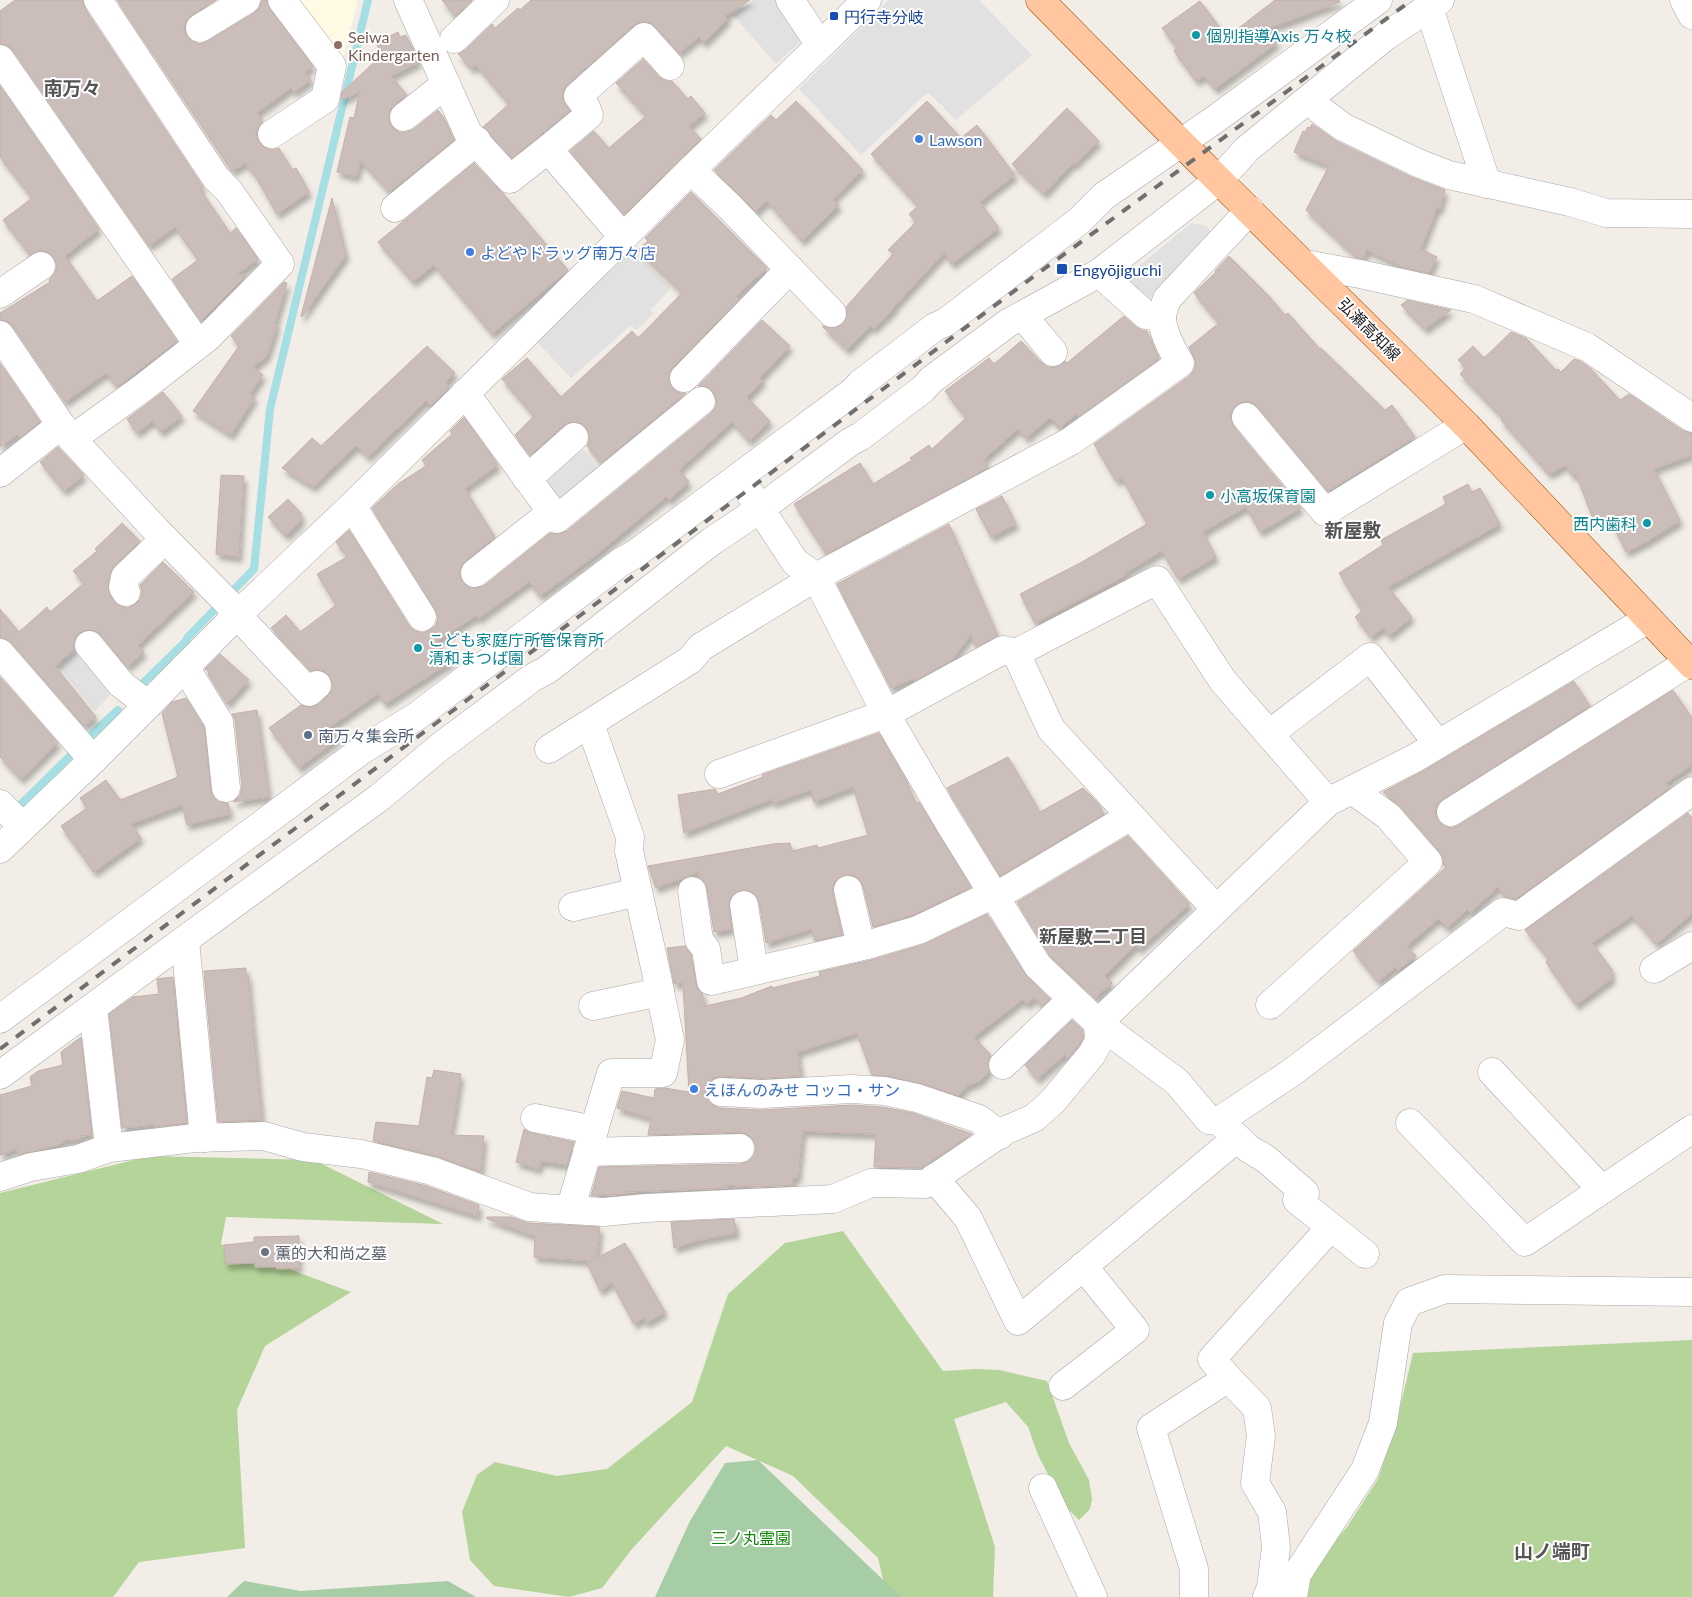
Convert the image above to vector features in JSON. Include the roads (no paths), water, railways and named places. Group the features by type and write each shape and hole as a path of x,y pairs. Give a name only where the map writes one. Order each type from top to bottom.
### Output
{"main road":[{"name":"弘瀬高知線","path":"1040,0 1466,425 1690,664"}],"street":[{"path":"0,473 144,387 208,337 280,264 229,191 216,178 98,0"},
{"path":"200,28 246,0"},
{"path":"272,134 325,99 332,66 282,0"},
{"path":"408,0 468,133 510,179 589,115 585,105 578,96 644,37 670,66"},
{"path":"454,39 495,0"},
{"path":"790,0 820,45"},
{"path":"0,849 93,760 185,667 227,603 352,506 691,170 866,0"},
{"path":"0,1019 362,750 417,716 559,608 635,554 854,391 860,384 935,327 946,322 1079,221 1104,196 1378,0"},
{"path":"1684,0 1692,15"},
{"path":"0,1075 380,797 441,746 532,678 547,670 712,541 861,436 923,389 946,368 1008,323 1099,273 1219,180 1247,149 1386,36 1434,4 1488,184"},
{"path":"0,59 198,344"},
{"path":"404,117 446,84"},
{"path":"1310,99 1320,110 1343,127 1448,176 1570,202 1606,213 1692,214"},
{"path":"394,208 476,141"},
{"path":"548,149 623,237"},
{"path":"691,170 730,207 832,313"},
{"path":"549,749 690,660 701,647 816,578 1071,442 1180,363 1171,347 1162,317 1167,299 1250,210"},
{"path":"1305,264 1360,274 1474,300 1587,346 1692,418"},
{"path":"0,294 41,266"},
{"path":"684,378 790,270"},
{"path":"1099,273 1146,316 1162,317"},
{"path":"1023,316 1053,352"},
{"path":"0,335 67,432 309,692 318,686"},
{"path":"465,394 557,519 701,401"},
{"path":"1246,417 1325,512 1466,425"},
{"path":"527,479 574,437"},
{"path":"738,476 795,562 816,578 888,713 893,727 948,821 1038,966 1098,1023 1178,1082 1209,1120 1228,1129 1305,1192 1296,1200 1365,1254"},
{"path":"352,506 422,617"},
{"path":"475,573 552,512"},
{"path":"126,592 123,587 125,577 165,539"},
{"path":"719,774 888,713 1002,650 1016,653 1157,580 1223,681 1328,802"},
{"path":"0,1177 31,1167 78,1159 109,1148 204,1138 264,1136 303,1146 361,1154 432,1171 530,1207 570,1210 604,1212 646,1208 833,1199 871,1183 926,1184 1004,1131 1034,1118 1053,1101 1092,1054 1099,1041 1098,1023 1328,802 1438,744 1648,619"},
{"path":"89,645 121,684 148,705"},
{"path":"0,653 93,760"},
{"path":"1016,653 1051,729 1216,909"},
{"path":"1269,734 1370,657 1438,744"},
{"path":"1451,812 1690,664"},
{"path":"185,667 219,722 226,788"},
{"path":"570,1210 611,1073 663,1073 670,1040 628,851 630,837 590,724"},
{"path":"1270,1006 1428,862 1388,816 1352,790"},
{"path":"934,1178 968,1218 1018,1320 1083,1266 1228,1129 1291,1073 1503,912 1518,916 1692,790"},
{"path":"0,804 23,827"},
{"path":"692,891 699,940 706,950 711,981 861,946 918,930 986,897 1005,891 1131,816"},
{"path":"848,890 861,946"},
{"path":"573,907 638,892"},
{"path":"744,905 754,971"},
{"path":"186,940 204,1138"},
{"path":"1654,969 1692,946"},
{"path":"593,1006 660,992"},
{"path":"1003,1065 1072,999"},
{"path":"93,1008 109,1148"},
{"path":"1492,1072 1602,1190"},
{"path":"722,1092 762,1094 852,1090 884,1091 917,1098 979,1119 1000,1135"},
{"path":"536,1118 591,1141 740,1148"},
{"path":"1410,1123 1525,1242 1692,1128"},
{"path":"1267,1597 1271,1588 1276,1547 1272,1512 1255,1483 1261,1436 1257,1408 1212,1359 1330,1228"},
{"path":"1063,1386 1135,1330 1083,1266"},
{"path":"1293,1597 1297,1574 1365,1470 1383,1423 1398,1323 1409,1302 1445,1289 1692,1292"},
{"path":"1194,1597 1194,1569 1151,1428 1228,1378"},
{"path":"1043,1488 1093,1597"}],"waterway":[{"path":"143,683 254,569 270,409 368,0"},
{"path":"88,738 118,710"},
{"path":"17,808 74,752"}],"railway":[{"path":"0,1049 1033,277 1412,0"}],"place":[{"name":"円行寺分岐","path":"834,16"},
{"name":"個別指導Axis 万々校","path":"1196,35"},
{"name":"Seiwa Kindergarten","path":"338,45"},
{"name":"Lawson","path":"919,139"},
{"name":"よどやドラッグ南万々店","path":"470,252"},
{"name":"Engyōjiguchi","path":"1062,269"},
{"name":"小高坂保育園","path":"1210,495"},
{"name":"西内歯科","path":"1647,523"},
{"name":"こども家庭庁所管保育所 清和まつば園","path":"418,648"},
{"name":"南万々集会所","path":"308,735"},
{"name":"えほんのみせ コッコ・サン","path":"694,1089"},
{"name":"薫的大和尚之墓","path":"265,1252"}],"district":[{"name":"南万々","path":"72,87"},
{"name":"新屋敷","path":"1353,529"},
{"name":"新屋敷二丁目","path":"1093,936"},
{"name":"山ノ端町","path":"1552,1550"}],"park label":[{"name":"三ノ丸霊園","path":"751,1537"}]}
